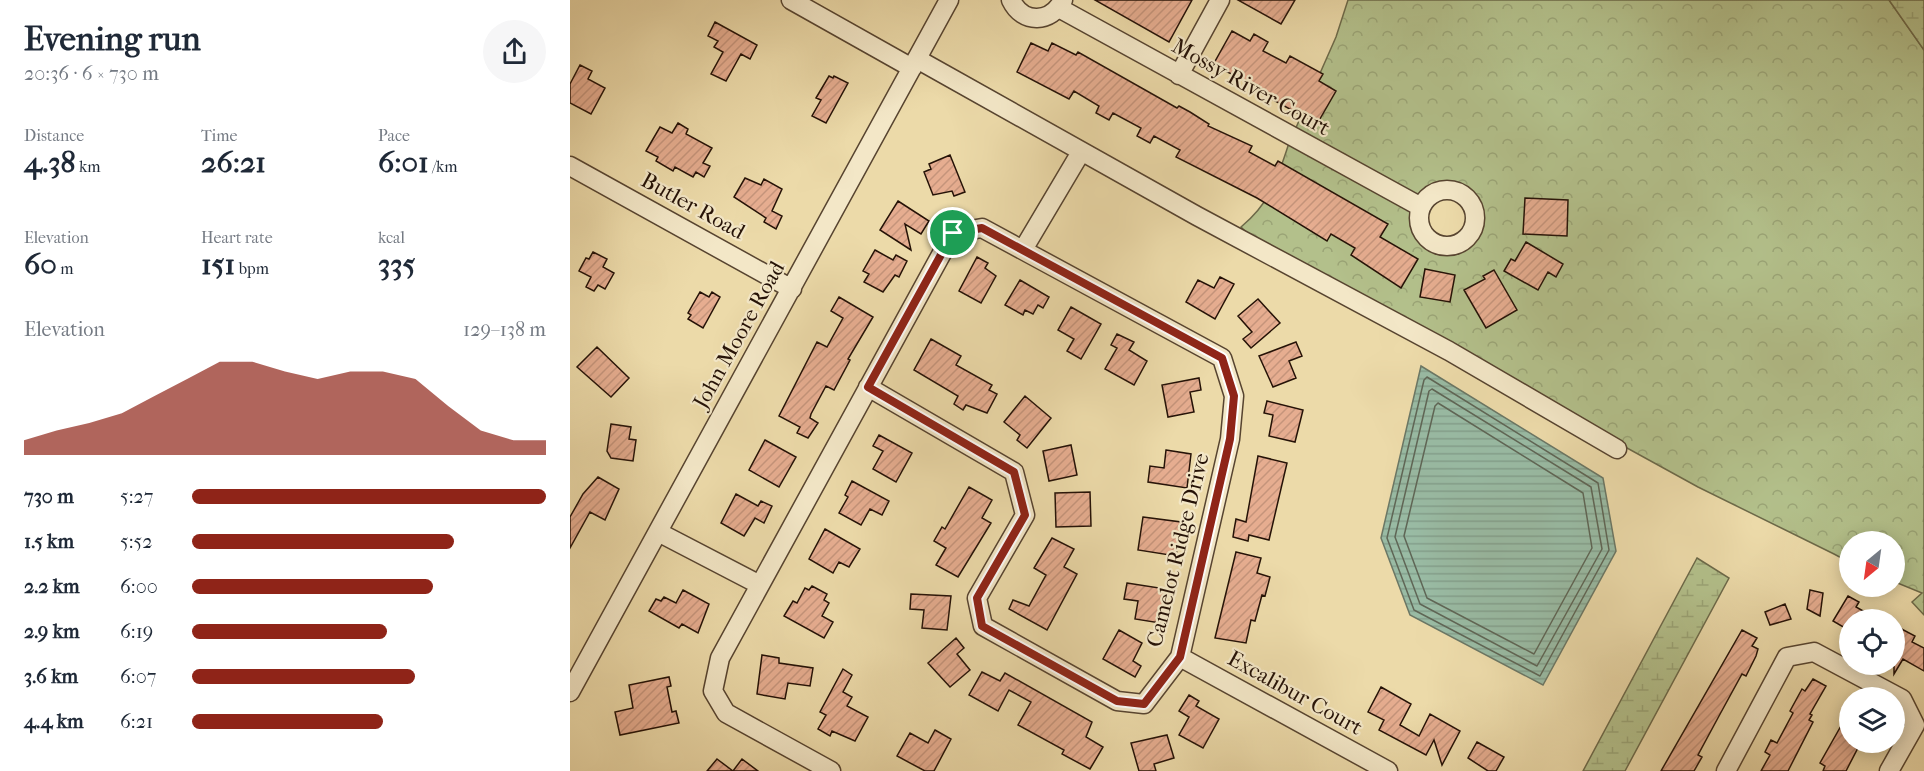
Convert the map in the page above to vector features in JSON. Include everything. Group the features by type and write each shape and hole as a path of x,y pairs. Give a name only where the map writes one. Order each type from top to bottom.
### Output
{"street":[{"path":"791,0 915,63 1449,351 1617,449"},
{"name":"John Moore Road","path":"570,692 949,0"},
{"path":"1011,0 1020,13 1036,19 1045,18 1061,4"},
{"path":"1179,75 1220,0"},
{"name":"Mossy River Court","path":"1061,4 1179,75 1421,207"},
{"path":"1024,249 1078,157"},
{"name":"Butler Road","path":"570,166 792,289"},
{"name":"Camelot Ridge Drive","path":"831,771 726,713 713,691 720,658 868,387 953,233 982,228 1222,358 1234,396 1230,439 1180,657 1144,704 1117,701 982,626 977,598 1025,515 1014,472 868,387"},
{"path":"658,532 760,585"},
{"path":"1726,771 1786,657 1814,652 1902,699 1915,725 1889,771"},
{"name":"Excalibur Court","path":"1180,657 1388,771"}],"green space":[{"path":"1348,0 1889,0 1924,50 1924,615 1912,602 1922,593 1905,586 1905,531 1839,531 1839,557 1698,487 1261,247 1241,227 1251,218 1272,189 1289,143 1414,211 1414,228 1421,240 1431,248 1444,252 1458,250 1470,244 1478,233 1481,216 1479,206 1472,194 1463,188 1443,184 1430,189 1419,198 1295,130 1336,37"},
{"path":"1889,0 1924,0 1924,50"},
{"path":"1697,558 1729,578 1625,771 1583,771"}],"water":[{"path":"1421,366 1603,478 1616,551 1543,685 1410,615 1381,538"}],"building":[{"path":"1095,0 1192,0 1169,42"},
{"path":"1238,0 1295,0 1281,24"},
{"path":"715,22 757,45 750,59 741,54 726,81 711,74 723,52 714,47 718,41 708,36"},
{"path":"1232,31 1250,41 1254,34 1268,42 1263,51 1286,63 1290,56 1323,74 1319,81 1336,91 1317,124 1250,87 1252,84 1213,65"},
{"path":"1031,43 1048,51 1052,43 1076,55 1078,52 1177,108 1179,106 1190,112 1209,124 1208,126 1252,146 1249,152 1275,166 1278,161 1388,224 1380,237 1418,259 1401,288 1351,255 1355,248 1331,234 1327,241 1257,198 1176,157 1180,150 1154,136 1150,143 1137,136 1141,128 1113,113 1109,120 1096,113 1099,106 1074,91 1069,99 1017,72"},
{"path":"580,65 592,71 588,79 605,88 591,114 570,103 570,84"},
{"path":"829,76 848,83 826,123 812,116 821,100 816,98"},
{"path":"678,123 688,129 686,134 712,148 703,163 710,166 704,177 696,172 693,177 675,167 673,171 656,161 658,157 646,151 660,127 672,133"},
{"path":"950,155 965,192 954,196 952,191 933,195 924,172 931,169 929,164"},
{"path":"745,178 761,185 764,179 782,189 772,211 782,216 776,229 764,222 766,218 734,197"},
{"path":"1525,198 1568,200 1567,236 1523,234"},
{"path":"898,201 929,221 921,234 905,224 911,250 880,230"},
{"path":"1526,242 1563,264 1556,277 1548,272 1538,290 1504,271 1511,259 1515,261"},
{"path":"875,250 893,260 896,255 907,261 899,277 895,275 883,292 864,282 869,274 863,271"},
{"path":"593,252 607,259 603,267 614,273 605,289 598,285 594,291 586,287 591,277 579,271 586,258 589,259"},
{"path":"977,257 988,263 985,268 996,276 981,303 959,291"},
{"path":"1425,269 1455,275 1450,302 1420,297"},
{"path":"1494,270 1517,310 1486,328 1464,290 1485,279 1483,276"},
{"path":"1220,277 1234,284 1215,319 1186,302 1198,280 1214,288"},
{"path":"1020,280 1049,297 1043,308 1038,305 1033,314 1025,310 1023,315 1005,305"},
{"path":"700,292 709,297 712,292 720,297 703,328 688,319 691,315 688,313"},
{"path":"839,297 873,317 848,359 850,360 834,390 826,386 811,414 810,418 818,423 808,438 797,433 800,427 779,416 817,342 827,347 843,318 831,311"},
{"path":"1258,299 1280,323 1251,348 1243,339 1252,332 1238,316"},
{"path":"1071,307 1101,324 1081,359 1067,351 1074,339 1058,330"},
{"path":"1117,334 1134,342 1129,350 1147,361 1134,385 1105,369 1117,348 1111,345"},
{"path":"931,339 961,356 956,365 992,385 989,390 997,394 987,413 966,405 963,410 954,404 958,396 914,370"},
{"path":"1296,342 1302,356 1289,361 1296,378 1273,387 1259,356"},
{"path":"597,347 629,378 611,397 577,367"},
{"path":"1199,378 1201,390 1190,392 1194,412 1168,417 1162,385"},
{"path":"1025,396 1051,418 1027,448 1017,440 1020,435 1004,422"},
{"path":"1267,401 1303,410 1295,442 1269,436 1273,415 1264,413"},
{"path":"611,424 631,427 629,439 636,440 633,461 611,458 607,451"},
{"path":"879,435 912,453 896,482 873,469 883,451 873,446"},
{"path":"765,440 796,457 779,487 749,470"},
{"path":"1071,445 1077,475 1049,481 1043,451"},
{"path":"1166,450 1191,454 1187,488 1148,482 1150,466 1164,468"},
{"path":"1258,456 1287,463 1269,540 1249,535 1248,541 1233,537 1236,519 1246,522"},
{"path":"598,477 619,489 605,520 590,512 570,548 570,517 583,494"},
{"path":"852,481 889,501 882,515 870,509 861,525 839,513 848,497 845,495"},
{"path":"969,487 992,500 982,518 991,523 958,577 936,565 946,548 934,541 942,527 945,529"},
{"path":"1090,492 1091,526 1056,527 1055,493"},
{"path":"736,494 758,506 761,501 772,506 764,523 755,518 744,536 721,523"},
{"path":"1143,517 1181,522 1176,556 1138,550"},
{"path":"825,529 860,549 849,567 839,562 833,573 809,559"},
{"path":"1052,538 1074,549 1064,567 1077,574 1047,630 1009,609 1013,600 1029,606 1046,575 1034,568"},
{"path":"1236,552 1261,558 1257,573 1270,577 1255,621 1251,620 1246,643 1215,638"},
{"path":"1127,583 1166,589 1160,623 1135,619 1138,601 1124,599"},
{"path":"812,586 827,594 824,600 829,603 822,616 833,622 824,638 784,616 793,601 797,603 805,588 809,590"},
{"path":"683,590 709,604 698,633 682,624 679,628 649,611 656,599 661,601 664,597 676,603"},
{"path":"1810,590 1823,593 1820,616 1807,609"},
{"path":"911,594 951,596 947,630 922,628 924,610 910,609"},
{"path":"1847,597 1859,602 1856,607 1860,609 1840,609"},
{"path":"1785,604 1791,619 1770,625 1765,612"},
{"path":"1839,611 1839,624 1833,621"},
{"path":"1119,630 1142,643 1133,661 1141,666 1135,677 1103,659"},
{"path":"1742,630 1757,638 1752,646 1758,649 1756,656 1746,676 1742,674 1719,716 1698,755 1702,757 1694,771 1661,771"},
{"path":"1905,631 1915,636 1912,642 1924,648 1924,671 1905,660"},
{"path":"956,638 964,648 957,654 970,670 950,687 928,663"},
{"path":"762,655 779,658 779,663 813,668 810,686 788,683 785,699 757,694"},
{"path":"843,669 852,675 843,692 852,697 847,706 868,717 855,741 832,731 830,736 818,729 826,715 820,712"},
{"path":"982,672 1000,681 1005,673 1092,722 1086,737 1103,747 1090,769 1062,754 1064,750 1018,725 1031,702 1009,690 998,711 969,695"},
{"path":"669,677 671,686 667,687 672,712 676,711 679,723 620,735 615,712 633,708 629,685"},
{"path":"1813,679 1826,686 1810,714 1812,715 1809,720 1813,722 1788,771 1761,771 1770,755 1765,752 1771,740 1777,743 1793,713 1790,711 1802,689 1805,691"},
{"path":"1381,687 1411,704 1400,725 1419,736 1430,714 1460,731 1442,765 1434,740 1426,755 1379,730 1384,720 1368,712"},
{"path":"1189,695 1199,701 1196,706 1219,719 1203,748 1179,735 1189,717 1179,711"},
{"path":"1839,729 1839,753 1855,753 1846,771 1823,771 1825,766 1820,763"},
{"path":"935,730 951,739 934,771 925,771 897,756 910,733 928,743"},
{"path":"1167,735 1174,758 1154,764 1156,771 1139,771 1131,743"},
{"path":"1477,742 1504,757 1496,771 1488,771 1468,758"},
{"path":"717,759 733,771 707,771"},
{"path":"742,759 758,771 733,771"}],"route":[{"path":"982,228 1222,358 1234,396 1230,439 1180,657 1144,704 1117,701 982,626 977,598 1025,515 1014,472 868,387 953,233 982,228"}]}
